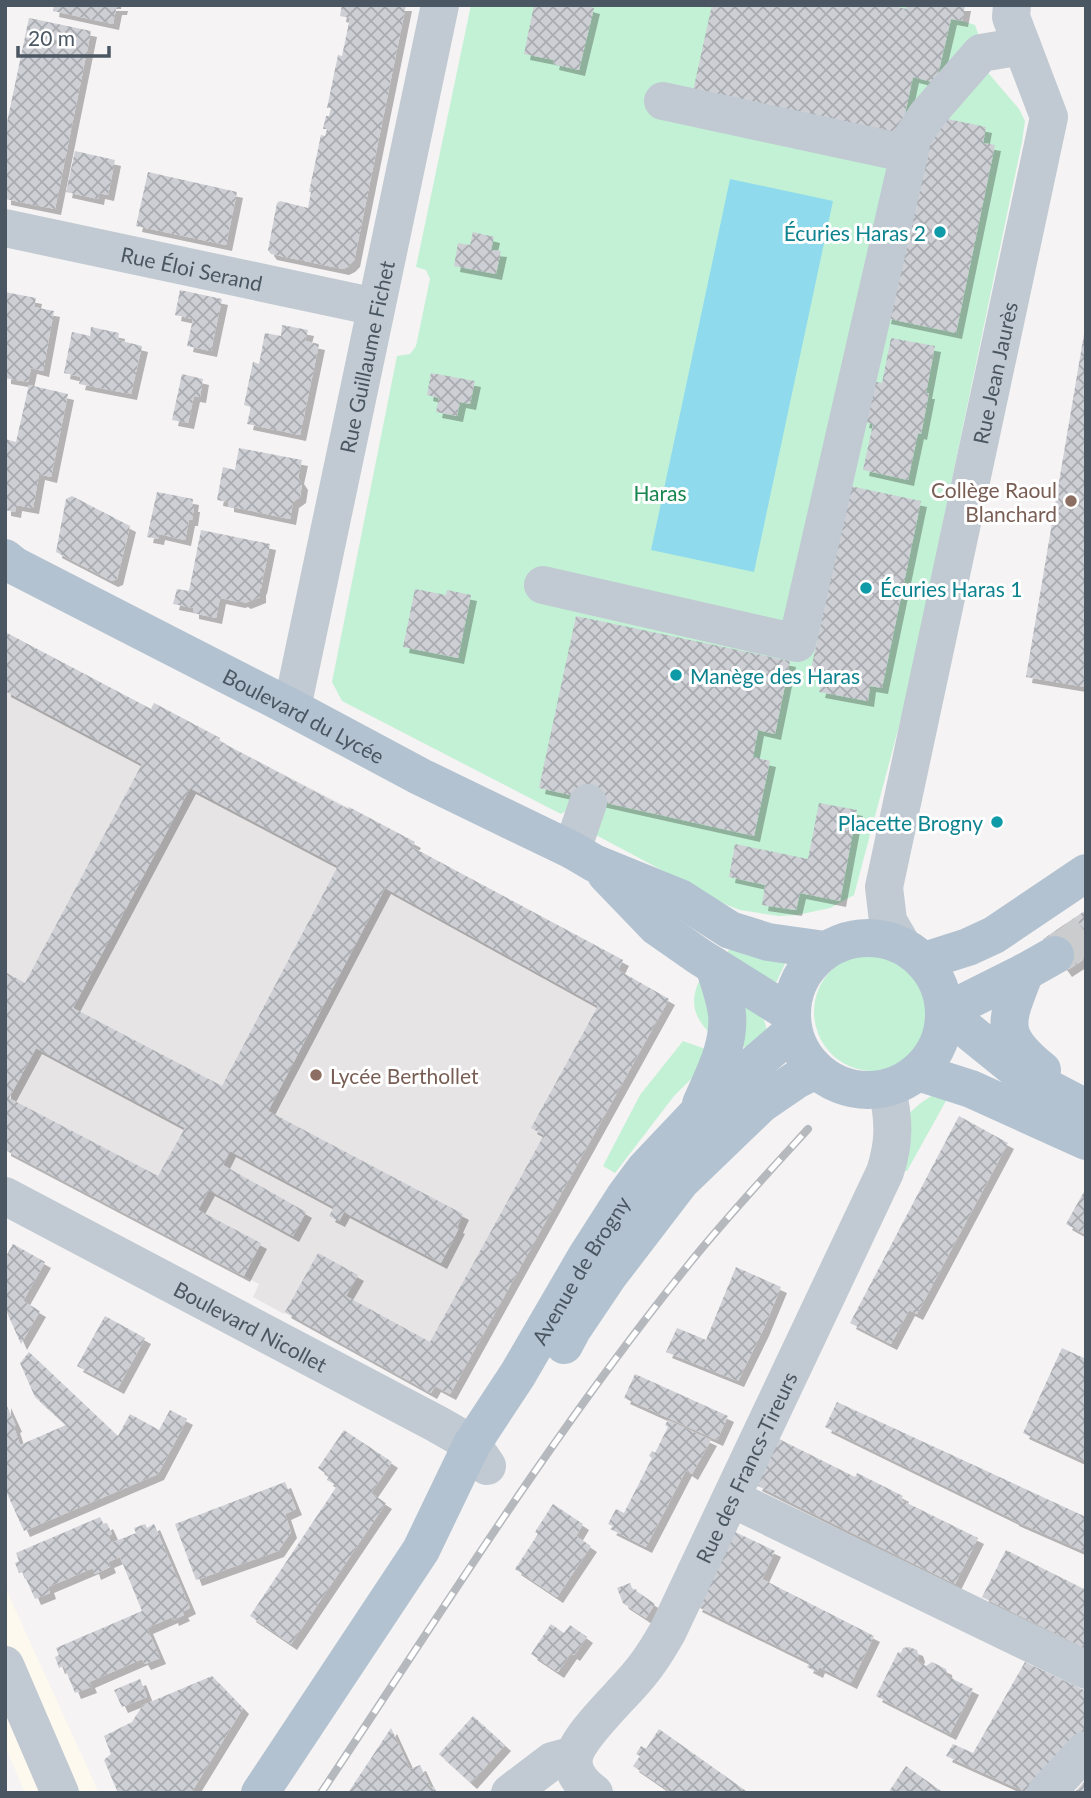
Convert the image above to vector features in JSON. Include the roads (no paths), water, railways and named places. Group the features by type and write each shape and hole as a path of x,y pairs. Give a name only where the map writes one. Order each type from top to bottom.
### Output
{"main road":[{"name":"Boulevard du Lycée","path":"8,563 422,777 583,856 680,898 730,930 768,942 825,950"},
{"name":"Boulevard du Lycée","path":"583,856 657,927 792,1022"},
{"path":"913,953 968,947 994,935 1086,873"},
{"path":"876,937 913,953 939,985 945,1012 942,1034 933,1055 902,1080 868,1090 850,1088 832,1081 816,1070 802,1052 792,1022 795,989 807,967 825,950 849,939 876,937"},
{"path":"945,1012 1040,964 1011,1008 1009,1019 1012,1039 1029,1060 1086,1107"},
{"path":"698,1113 722,1055 727,1033 727,1014 714,966"},
{"path":"945,1012 1023,1075 1086,1107"},
{"name":"Avenue de Brogny","path":"260,1793 421,1550 479,1455 517,1374 586,1256 625,1196 698,1113 792,1022"},
{"name":"Avenue de Brogny","path":"479,1455 551,1369 594,1297 681,1181 761,1104 816,1070"},
{"path":"902,1080 971,1090 1086,1141"}],"street":[{"name":"Rue Guillaume Fichet","path":"292,708 440,5"},
{"name":"Rue Jean Jaurès","path":"913,953 888,921 884,887 1048,117 1011,17 1012,5"},
{"path":"543,584 797,643 912,138 927,115 981,53 1023,46"},
{"path":"663,101 909,153"},
{"name":"Rue Éloi Serand","path":"5,228 376,306"},
{"path":"583,856 588,803"},
{"name":"Rue des Francs-Tireurs","path":"574,1755 580,1742 659,1647 885,1172 892,1147 902,1080"},
{"name":"Boulevard Nicollet","path":"5,1196 437,1424 479,1455"},
{"path":"731,1498 1086,1670"},
{"path":"5,1665 60,1793"},
{"path":"1046,1793 1086,1750"},
{"path":"510,1793 552,1761 574,1755 575,1774 592,1792"}],"water":[{"path":"730,179 833,201 754,572 651,550"}],"tunnel":[{"path":"1055,955 1086,933"}],"railway":[{"path":"321,1793 497,1526 589,1396 700,1251 808,1129"}],"place":[{"name":"Écuries Haras 2","path":"940,232"},
{"name":"Collège Raoul Blanchard","path":"1071,501"},
{"name":"Écuries Haras 1","path":"866,588"},
{"name":"Manège des Haras","path":"676,675"},
{"name":"Placette Brogny","path":"997,822"},
{"name":"Lycée Berthollet","path":"316,1075"}],"park label":[{"name":"Haras","path":"660,492"}]}
